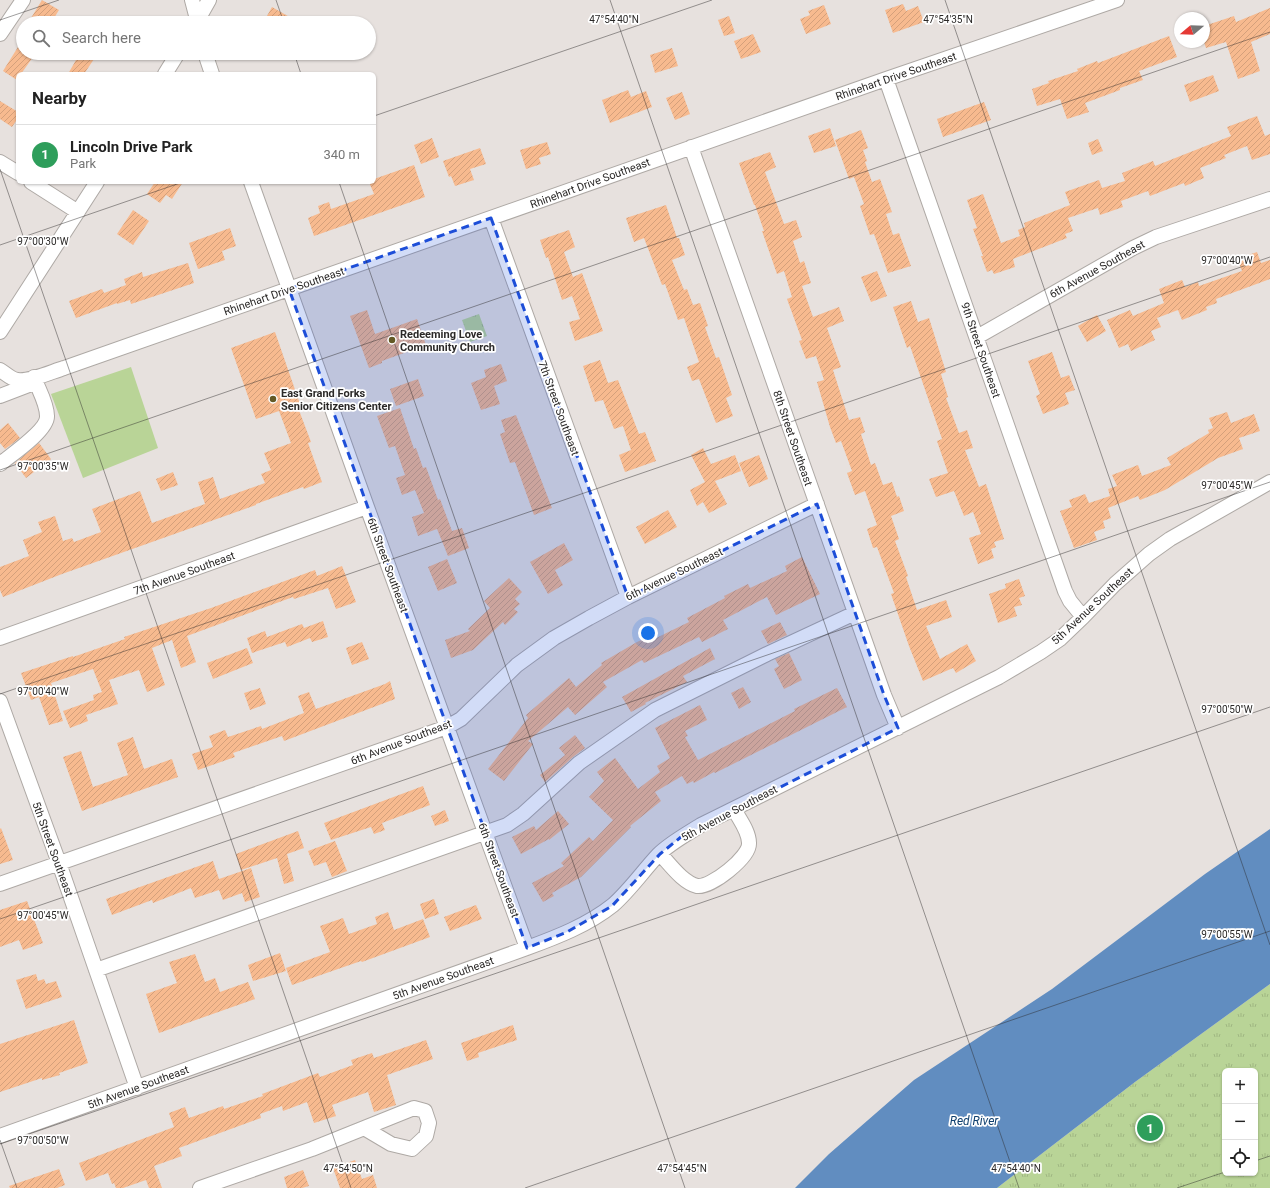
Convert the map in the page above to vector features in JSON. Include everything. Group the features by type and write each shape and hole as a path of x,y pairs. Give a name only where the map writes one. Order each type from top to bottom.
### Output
{"street":[{"path":"0,34 23,0"},
{"path":"192,0 195,16"},
{"path":"201,16 209,0"},
{"name":"Rhinehart Drive Southeast","path":"0,396 64,368 691,147 1117,0"},
{"path":"165,72 173,60"},
{"path":"207,60 211,72"},
{"name":"9th Street Southeast","path":"886,79 1065,591 1070,601 1083,618"},
{"name":"8th Street Southeast","path":"691,147 888,706 898,728"},
{"path":"0,162 16,172"},
{"path":"34,184 78,212"},
{"path":"0,332 96,184"},
{"name":"6th Street Southeast","path":"252,184 367,507 528,948"},
{"name":"6th Avenue Southeast","path":"977,337 1133,248 1156,237 1270,199"},
{"name":"7th Street Southeast","path":"491,218 628,597"},
{"name":"Rhinehart Drive Southeast","path":"0,370 17,380 35,380"},
{"path":"0,464 40,430 47,421 46,410 35,380"},
{"name":"5th Avenue Southeast","path":"0,1136 528,948 568,932 612,906 630,889 660,854 681,837 701,825 999,677 1041,652 1083,618 1115,584 1149,554 1170,539 1270,482"},
{"name":"6th Avenue Southeast","path":"0,884 447,727 461,718 517,665 533,652 577,624 628,597 817,504"},
{"name":"7th Avenue Southeast","path":"0,638 367,507"},
{"path":"96,970 507,825 523,814 579,763 655,710 767,654 855,613"},
{"name":"5th Street Southeast","path":"0,701 59,863 137,1088"},
{"path":"660,854 681,876 690,883 698,886 705,886 712,883 738,862 749,847 750,842 747,833 734,809"},
{"path":"200,1188 312,1149 364,1128"}],"highlighted area":[{"path":"491,218 628,597 817,504 884,695 898,728 681,837 660,854 612,906 567,932 527,948 289,289"}],"green space":[{"path":"479,314 487,336 470,342 462,320"},
{"path":"131,367 158,448 83,478 51,394"},
{"path":"1270,984 1270,1188 997,1188 1135,1082"}],"water":[{"name":"Red River","path":"1270,829 1270,984 1135,1082 997,1188 795,1188 829,1154 914,1080 1052,989 1205,874"}],"building":[{"path":"42,0 59,10 55,16 32,16"},
{"path":"903,4 906,11 918,6 924,22 893,33 885,10"},
{"path":"824,5 831,24 806,34 800,19 810,15 808,11"},
{"path":"272,7 288,16 267,16"},
{"path":"1270,8 1270,34 1251,42 1260,71 1238,79 1226,42 1210,47 1210,24 1234,16 1236,22"},
{"path":"729,16 735,33 724,36 718,20"},
{"path":"753,34 761,52 741,59 734,41"},
{"path":"1169,36 1177,57 1139,71 1143,80 1085,103 1089,112 1067,119 1060,99 1037,106 1032,89 1049,83 1048,81 1078,71 1077,69 1097,61 1098,63"},
{"path":"672,48 678,66 655,73 650,55"},
{"path":"16,50 16,60 31,60 22,72 16,72 16,79 3,71"},
{"path":"76,60 93,60 85,72 69,72"},
{"path":"1213,75 1219,91 1190,102 1184,85"},
{"path":"628,90 631,97 646,91 652,107 610,123 602,100"},
{"path":"682,92 690,114 675,120 666,98"},
{"path":"0,101 16,111 16,121 12,127 0,119"},
{"path":"984,102 991,120 943,137 937,119"},
{"path":"1257,116 1265,136 1270,134 1270,154 1252,160 1247,146 1224,155 1226,158 1200,168 1204,178 1185,186 1184,183 1150,196 1148,191 1121,201 1123,207 1100,215 1098,208 1068,218 1073,231 1065,234 1067,238 1013,259 1015,267 994,274 992,270 987,272 973,229 977,228 967,200 983,194 1001,243 1020,236 1018,230 1025,227 1024,223 1070,205 1065,192 1099,180 1102,188 1125,181 1122,173 1153,161 1155,166 1231,136 1227,127"},
{"path":"830,128 836,146 814,153 808,136"},
{"path":"861,130 868,148 863,150 867,161 865,162 872,182 880,179 892,212 886,214 893,235 899,233 911,266 888,273 874,234 870,235 860,206 864,204 854,177 849,179 835,140"},
{"path":"432,138 439,157 421,164 414,145"},
{"path":"1098,139 1103,151 1092,155 1088,143"},
{"path":"547,142 551,154 539,158 541,164 526,169 520,150"},
{"path":"480,148 486,164 470,169 474,180 455,186 451,176 449,177 443,161"},
{"path":"770,152 776,167 765,172 784,224 796,220 802,237 793,241 800,263 804,261 811,283 802,286 813,317 839,307 844,321 827,328 841,367 833,370 849,420 860,417 865,432 861,434 871,465 875,463 883,485 892,482 897,497 899,496 904,511 891,516 899,539 895,541 908,576 906,577 917,610 946,600 952,617 926,626 940,659 967,644 976,661 956,673 953,668 923,681 891,594 894,593 877,547 873,548 867,529 877,525 865,491 855,495 847,473 852,471 841,441 836,443 830,427 817,382 824,380 816,356 806,359 799,341 802,340 787,299 792,297 784,271 777,274 762,231 764,231 739,163"},
{"path":"414,165 425,197 314,236 308,218 320,213 318,206 329,202 331,209 374,194 370,184 376,184 376,178"},
{"path":"154,184 182,184 172,199 166,195 160,203 147,194"},
{"path":"666,205 677,238 679,238 685,255 672,260 684,290 687,289 693,305 700,303 708,326 705,327 716,358 719,357 732,395 726,398 733,416 716,423 699,379 692,381 687,367 699,362 684,318 678,320 665,284 662,285 644,238 634,242 626,218"},
{"path":"133,210 149,221 133,245 117,234"},
{"path":"230,228 236,246 222,251 225,260 198,269 189,243"},
{"path":"569,230 575,247 564,252 573,277 582,273 603,331 575,341 569,322 580,319 572,296 562,300 548,257 546,258 540,240"},
{"path":"1257,252 1261,263 1270,260 1270,279 1216,299 1217,303 1206,307 1207,310 1182,320 1178,310 1157,318 1161,327 1151,331 1155,340 1131,351 1128,344 1119,348 1107,320 1130,310 1133,316 1164,303 1159,289 1182,280 1185,287 1198,282 1199,286 1242,271 1237,259"},
{"path":"188,263 194,283 131,304 130,300 117,303 76,318 69,301 102,289 104,293 126,285 124,279 142,272 143,277"},
{"path":"877,271 887,296 871,302 861,277"},
{"path":"911,301 918,322 929,318 946,372 941,374 948,397 946,398 959,433 967,430 973,448 965,450 979,487 986,484 1004,539 994,542 996,547 991,549 994,558 978,564 969,538 981,534 973,512 964,516 954,491 936,497 929,479 948,473 937,441 942,439 910,346 907,348 893,307"},
{"name":"Redeeming Love Community Church","path":"367,310 375,334 417,319 426,345 382,361 382,363 369,368 350,316"},
{"path":"1097,315 1106,331 1087,342 1078,326"},
{"path":"275,332 300,404 297,405 311,442 308,443 322,482 304,489 303,487 62,574 3,597 0,590 0,567 29,556 23,540 42,532 38,522 55,516 63,541 72,538 74,542 101,532 92,509 140,491 152,523 205,504 198,482 213,477 220,499 265,483 261,474 271,470 264,453 291,443 279,411 256,419 231,348"},
{"path":"1052,352 1061,378 1069,375 1075,390 1065,393 1069,404 1043,414 1036,396 1040,394 1028,361"},
{"path":"600,360 608,383 618,380 639,434 645,432 656,461 625,472 619,455 631,450 623,426 614,429 603,400 595,402 583,366"},
{"path":"501,364 507,381 494,386 500,404 481,410 471,383 486,377 484,370"},
{"path":"418,379 424,396 396,406 390,389"},
{"path":"400,408 414,449 416,448 423,468 426,467 438,500 440,499 452,531 462,528 469,548 448,556 437,529 418,536 412,517 424,513 415,490 402,495 396,478 405,475 395,446 389,448 377,416"},
{"path":"1227,412 1231,423 1254,414 1260,431 1239,438 1243,449 1218,458 1165,490 1140,500 1138,496 1108,508 1111,518 1103,521 1105,528 1094,532 1097,540 1074,548 1060,511 1072,507 1069,500 1085,494 1089,503 1110,496 1108,489 1117,486 1112,475 1138,465 1142,476 1171,465 1167,458 1209,433 1208,430 1213,428 1209,418"},
{"path":"516,415 552,508 534,515 515,462 510,463 500,434 505,432 501,420"},
{"path":"8,423 20,438 5,449 0,443 0,430"},
{"path":"39,443 51,459 26,478 15,463"},
{"path":"703,448 711,464 735,455 741,471 715,481 727,504 709,513 703,502 697,506 690,490 705,482 691,455"},
{"path":"759,455 768,479 749,487 739,463"},
{"path":"173,472 178,485 161,491 156,479"},
{"path":"668,510 677,527 645,544 636,527"},
{"path":"564,543 573,560 555,570 563,585 548,594 530,562"},
{"path":"802,557 820,594 776,615 767,597 723,620 728,629 702,642 699,637 644,663 642,660 603,682 607,687 575,715 568,707 528,741 533,744 504,781 488,769 528,718 526,715 569,678 576,687 602,665 601,663 637,642 650,636 652,640 689,622 687,618 725,598 724,596 748,584 750,588 787,571 785,566"},
{"path":"447,559 457,583 438,591 428,567"},
{"path":"342,566 356,602 336,609 328,588 294,599 293,597 187,636 196,662 181,668 172,640 152,648 165,685 147,692 139,670 109,680 118,704 86,715 88,721 70,728 63,711 94,700 93,695 102,692 93,669 51,683 63,721 49,725 39,697 31,700 21,673 125,639 124,637 211,608 315,570 317,576"},
{"path":"509,578 522,592 515,599 520,604 514,609 518,612 505,625 503,622 473,650 451,658 445,640 470,631 468,629 490,608 484,601"},
{"path":"1019,579 1025,596 1019,598 1022,605 1014,607 1017,616 998,623 989,594 1006,588 1005,584"},
{"path":"323,621 328,637 312,642 310,638 287,647 285,642 252,653 247,638 265,631 267,637 302,624 304,628"},
{"path":"780,622 787,635 768,644 761,631"},
{"path":"362,642 369,659 352,665 346,648"},
{"path":"247,648 253,663 213,679 207,663"},
{"path":"710,648 715,659 683,676 687,682 645,703 646,704 631,712 622,697"},
{"path":"789,653 802,680 784,689 774,669 779,666 775,659"},
{"path":"390,681 395,699 284,741 282,736 233,753 235,757 198,770 192,754 213,747 209,736 225,730 228,737 261,726 262,729 304,713 298,696 309,692 316,709"},
{"path":"743,687 751,702 739,709 731,693"},
{"path":"260,688 266,704 250,710 244,693"},
{"path":"837,688 847,707 694,783 693,781 687,784 682,776 655,792 661,801 630,826 631,827 581,877 552,893 554,896 543,902 532,883 564,866 561,863 589,837 593,841 613,820 589,797 604,781 597,772 615,758 638,789 660,772 657,766 670,758 655,728 700,705 707,720 685,731 688,736 685,737 698,760"},
{"path":"575,735 585,748 545,782 540,775 565,755 559,748"},
{"path":"133,737 144,769 172,759 178,777 82,811 63,757 81,751 93,787 128,775 117,743"},
{"path":"423,786 430,805 382,823 385,830 374,834 371,827 331,840 324,823"},
{"path":"445,810 449,821 435,826 431,816"},
{"path":"558,811 569,824 549,840 521,854 512,837 534,826 536,830"},
{"path":"1,828 13,860 0,864 0,829"},
{"path":"298,831 304,848 287,854 294,881 284,884 277,858 241,870 236,854"},
{"path":"335,841 347,871 332,877 326,862 314,866 308,851"},
{"path":"213,861 219,879 251,868 260,897 245,902 242,893 223,900 219,890 195,898 191,888 153,903 152,900 112,915 106,899"},
{"path":"434,899 439,914 425,919 420,904"},
{"path":"27,901 43,943 23,950 19,940 0,947 0,910"},
{"path":"476,905 482,919 450,931 444,917"},
{"path":"388,912 394,930 423,919 430,937 362,962 361,961 292,985 286,968 330,952 320,926 343,918 349,934 377,924 375,917"},
{"path":"280,953 286,971 253,981 248,965"},
{"path":"195,954 205,982 215,978 220,992 248,982 255,999 159,1033 146,994 177,983 169,962"},
{"path":"36,974 38,981 44,979 46,984 56,981 62,997 26,1009 16,980"},
{"path":"74,1020 88,1063 59,1073 60,1075 42,1080 42,1078 0,1092 0,1044"},
{"path":"513,1025 517,1040 478,1053 479,1057 467,1061 461,1043"},
{"path":"426,1040 433,1059 387,1075 396,1105 374,1112 368,1092 332,1105 336,1116 314,1123 307,1102 283,1111 282,1106 260,1114 261,1118 179,1148 182,1156 154,1166 162,1188 149,1188 146,1180 123,1188 116,1188 114,1183 112,1184 108,1173 86,1181 79,1163 174,1127 169,1113 185,1107 189,1118 223,1106 224,1109 263,1096 262,1094 318,1073 320,1077 353,1065 351,1060 372,1053 374,1058"},
{"path":"355,1160 362,1179 373,1175 377,1188 340,1188 333,1168"},
{"path":"59,1169 65,1185 57,1188 10,1188 9,1186"},
{"path":"303,1170 309,1186 302,1188 287,1188 284,1177"}],"place":[{"name":"Redeeming Love Community Church","path":"392,340"},
{"name":"East Grand Forks Senior Citizens Center","path":"273,399"},
{"name":"Lincoln Drive Park","path":"1150,1128"}]}
